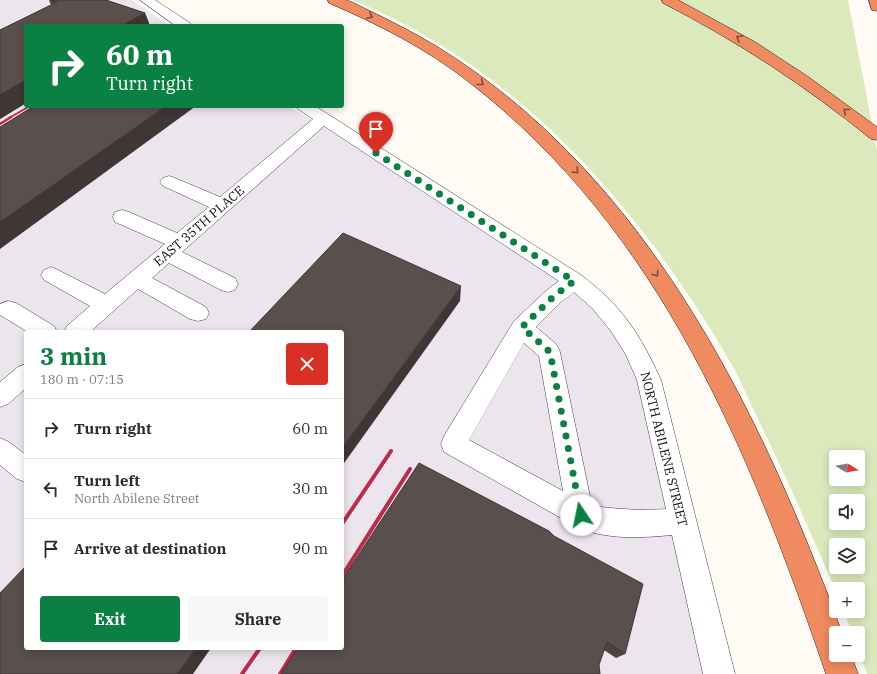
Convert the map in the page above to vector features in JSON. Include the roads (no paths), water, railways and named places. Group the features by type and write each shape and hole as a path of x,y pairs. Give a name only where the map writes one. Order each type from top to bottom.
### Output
{"highway":[{"path":"334,0 380,21 419,42 458,67 496,96 564,158 586,181 633,240 672,298 702,347 752,445 780,508 842,674"},
{"path":"668,0 733,35 788,69 877,135"},
{"path":"875,0 877,7"}],"street":[{"path":"146,0 182,24"},
{"name":"NORTH ABILENE STREET","path":"307,108 591,293 605,307 635,348 649,380 719,674"},
{"name":"EAST 35TH PLACE","path":"77,330 323,119"},
{"path":"169,182 222,205"},
{"path":"122,217 173,247 228,284"},
{"path":"51,275 106,305"},
{"path":"137,279 198,313"},
{"path":"574,281 554,296 522,327 453,444 586,518 618,523 646,524 682,521"},
{"path":"8,309 43,330"},
{"path":"522,327 550,352 581,515"},
{"path":"0,397 24,376"},
{"path":"0,450 24,468"}],"railway":[{"path":"9,118 26,108"},
{"path":"0,124 11,117"},
{"path":"344,521 391,451"},
{"path":"344,573 410,469"},
{"path":"242,674 259,650"},
{"path":"280,674 295,650"}]}
